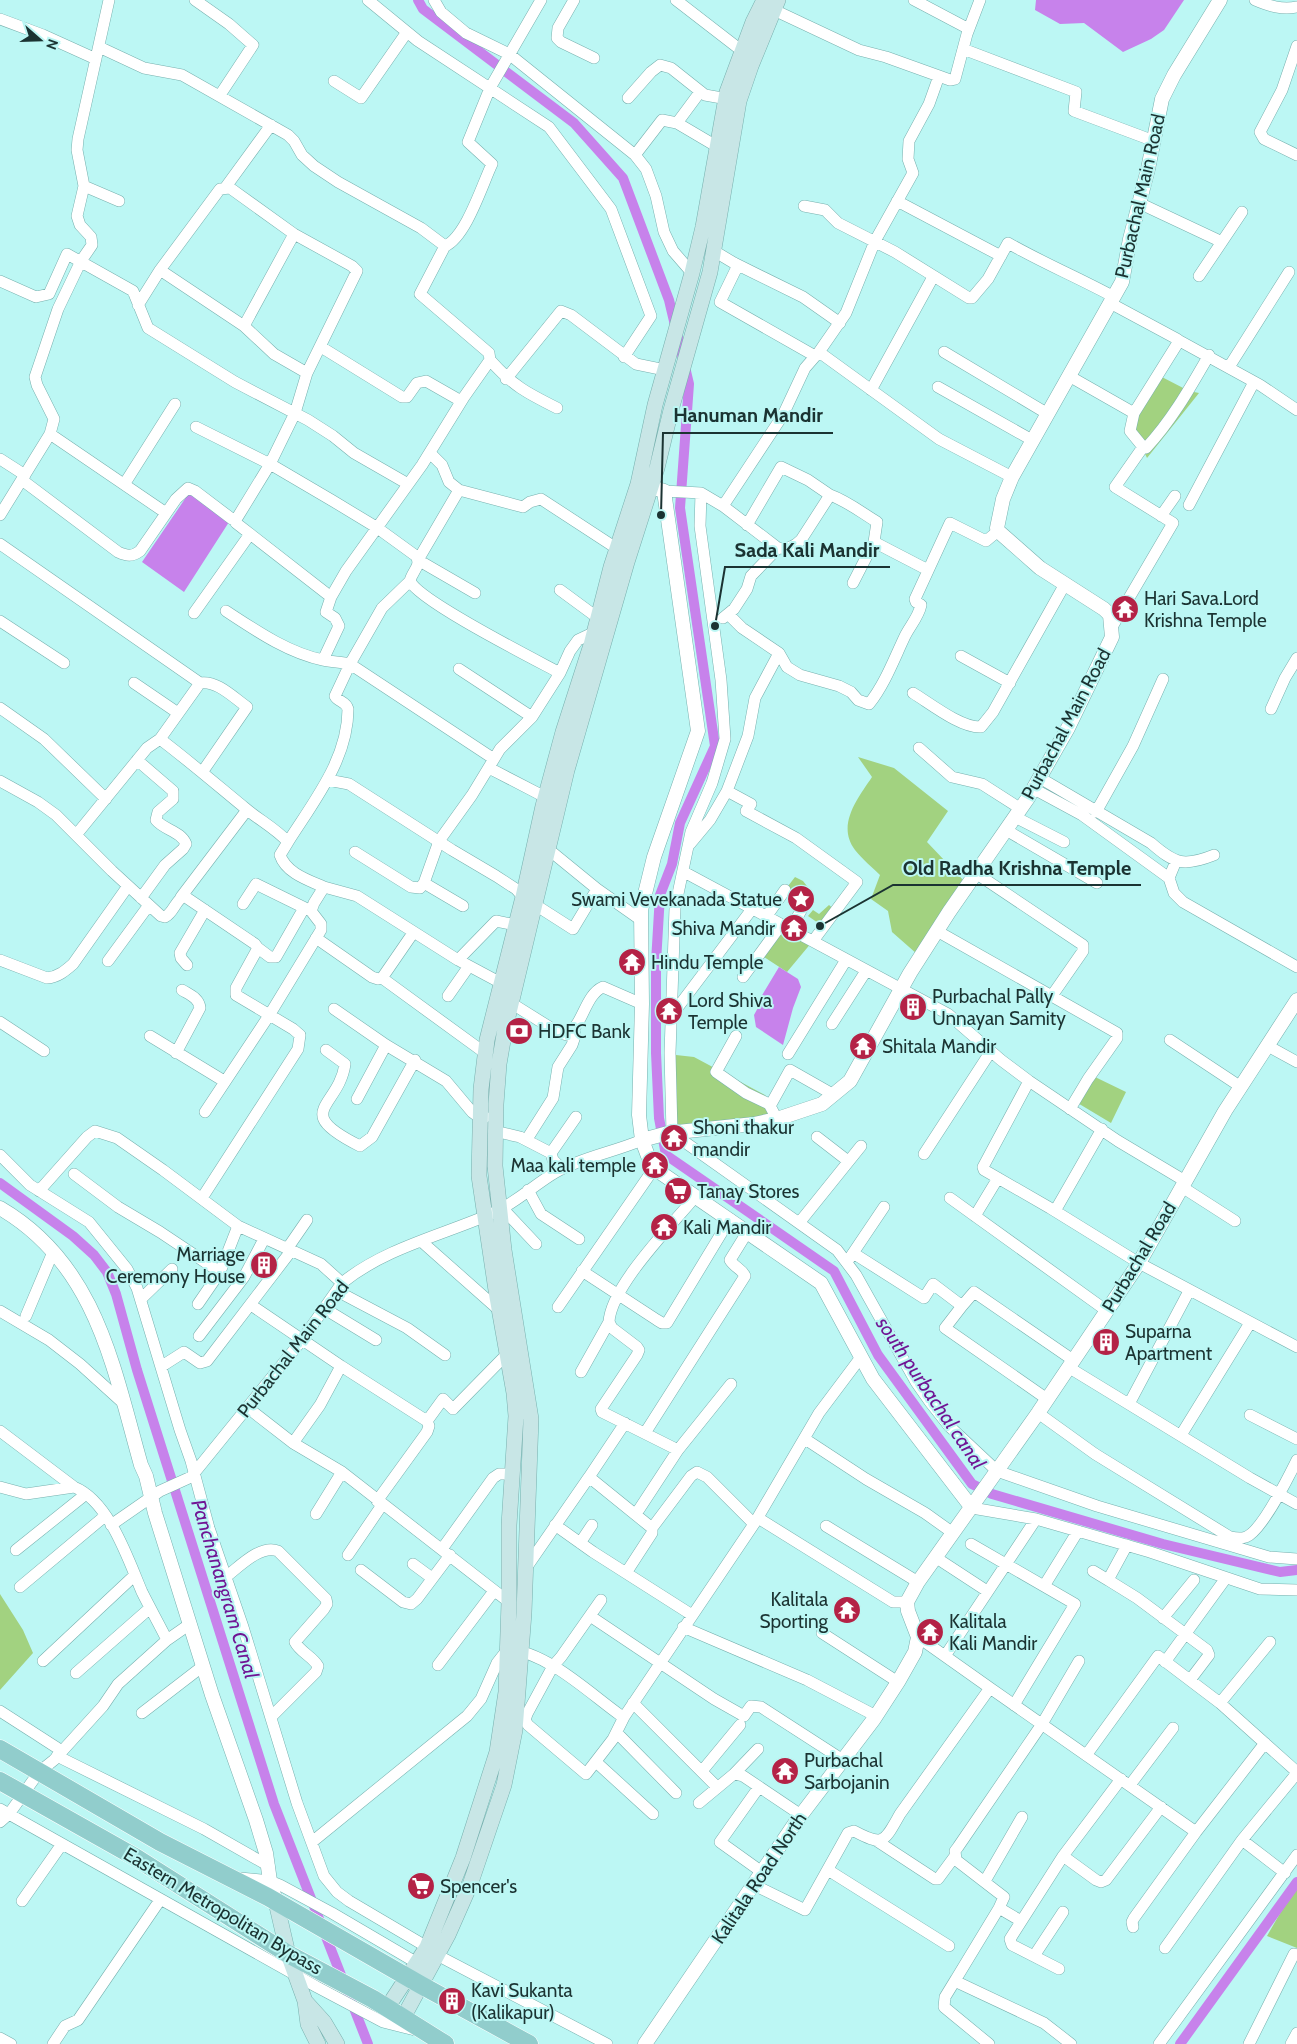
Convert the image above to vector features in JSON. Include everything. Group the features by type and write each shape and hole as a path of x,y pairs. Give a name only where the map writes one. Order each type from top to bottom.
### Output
{"main road":[{"path":"381,2010 418,1973 470,1885 504,1785 516,1730 515,1650 509,1602 509,1525 516,1416 514,1393 484,1217 478,1159 489,1122 511,1003 545,796 597,625 660,490 675,398 710,272 714,251 732,100 742,51 772,3"},
{"path":"515,1650 525,1569 531,1419 505,1259 501,1209 489,1122 480,1089 485,1053 516,925 529,901 548,849 613,588 616,548 638,484 654,405 690,280 703,227 716,146 732,100 750,66 772,3"},
{"name":"Eastern Metropolitan Bypass","path":"0,1749 160,1842 351,1943 418,1973 529,2044"},
{"name":"Eastern Metropolitan Bypass","path":"0,1781 135,1857 295,1963 381,2010 403,2018 432,2039"},
{"path":"283,1906 305,2001 308,2024 318,2044"},
{"path":"403,2018 418,1973"},
{"path":"305,2001 324,2022 337,2044"}],"street":[{"path":"0,516 50,434 54,419 35,377 58,309 81,261 92,245 91,237 80,225 77,216 84,186 77,150 110,0"},
{"path":"195,0 229,24 252,45 220,96"},
{"path":"368,0 418,41 492,86 549,127 611,208 651,316 624,356"},
{"path":"434,0 441,12 466,32 507,57 635,155 646,169 656,196 664,232 672,251 690,280"},
{"path":"540,0 492,86 468,142 492,164 461,230 452,243 445,246 420,294 489,353 490,360 506,379 526,393 557,408"},
{"path":"574,0 558,28 557,38 561,42 594,58"},
{"path":"676,0 742,51"},
{"path":"914,0 969,29"},
{"path":"772,3 859,50 886,57 912,68 950,80 954,79 980,0"},
{"name":"Purbachal Main Road","path":"20,1587 108,1520 183,1482 194,1472 302,1340 339,1287 364,1268 420,1241 501,1209 562,1170 641,1141 670,1133 754,1124 773,1113 822,1104 850,1081 900,989 1037,784 1092,680 1112,637 1110,616 1104,609 1033,562 997,528 1003,499 1012,477 1112,300 1124,275 1130,239 1154,141 1161,103 1170,82 1220,0"},
{"path":"1255,0 1268,6 1282,4 1297,7"},
{"path":"0,18 43,34 96,59"},
{"path":"334,81 362,98 407,32"},
{"path":"1297,46 1282,90 1260,132 1268,141 1297,155"},
{"path":"99,47 144,68 182,76 271,125 288,135 302,155 314,166 338,182 421,228 445,246"},
{"path":"963,49 1076,92 1074,111 1154,141"},
{"path":"628,98 650,72 660,66 671,68 700,92 732,100"},
{"path":"723,506 783,416 805,368 846,314 875,241 913,172 908,159 909,141 929,104 939,76"},
{"path":"677,123 700,92"},
{"path":"635,155 662,120 677,123 716,146"},
{"path":"225,188 271,125"},
{"path":"84,186 119,201"},
{"path":"0,459 118,552 127,556 135,555 140,551 176,499 188,488 232,518 236,518 270,464 295,414 307,374 358,272 352,266 294,234 230,188 225,188 220,189 160,270 138,305"},
{"path":"897,201 1001,256"},
{"path":"1139,203 1222,242"},
{"path":"804,206 825,210 838,222 875,241 972,298 988,279 1008,243 1039,261 1086,282 1112,300 1178,340 1209,355 1297,410"},
{"path":"1199,276 1242,212"},
{"path":"244,326 294,234"},
{"path":"714,251 803,297 840,323"},
{"path":"0,281 36,298 49,294 68,254 133,291 148,328 235,382 333,436 370,463 408,484"},
{"path":"738,265 720,302 817,354 939,439 1012,477"},
{"path":"160,270 244,326 274,354 307,374"},
{"path":"1229,367 1288,272"},
{"path":"871,390 934,277"},
{"path":"506,379 561,311 571,315 636,364 665,370"},
{"path":"1143,447 1130,431 1134,412 1178,343 1178,340"},
{"path":"321,347 402,397 407,397 417,383 426,381 461,401"},
{"path":"944,352 1048,414"},
{"path":"1112,627 1173,523 1115,487 1143,447 1146,448 1159,434 1178,408 1209,355"},
{"path":"323,660 339,626 335,618 326,612 331,598 346,571 430,454 461,401 490,360"},
{"path":"1069,376 1134,412"},
{"path":"1189,506 1254,382"},
{"path":"938,387 1032,440"},
{"path":"125,484 175,404"},
{"path":"196,428 270,464 376,527 416,556 418,560 475,593"},
{"path":"50,434 166,513"},
{"path":"430,454 442,465 449,482 459,490 523,507 530,502 541,499 616,548"},
{"path":"747,524 781,467 808,480 830,496 850,505 877,522 874,542 853,583"},
{"path":"459,490 418,560 418,567 410,581 382,608 336,692 337,699 347,704 348,715 342,748 328,780 280,855 282,862 299,876 324,887 357,896 458,960 501,983"},
{"path":"830,496 801,540 796,546 787,549 778,548 723,506 701,493 660,490 698,731 654,857 641,910 642,1004 639,1115 641,1141 655,1167 695,1197 748,1231 821,1283 880,1389 975,1504 1127,1545 1260,1588 1297,1590"},
{"path":"701,493 700,526 721,680 725,739 712,783 691,832 675,908 670,1053 670,1133 850,1258 924,1298 933,1284 962,1306"},
{"path":"1161,516 1175,496"},
{"path":"236,523 331,598"},
{"path":"728,614 742,628 779,653 786,667 800,675 840,686 851,692 858,700 869,704 883,683 905,635 920,610 920,605 915,599 950,524 986,541 998,531"},
{"path":"194,613 250,534"},
{"path":"874,542 928,570"},
{"path":"0,544 200,684"},
{"path":"712,625 734,609 747,589 751,576 778,548"},
{"path":"410,581 418,591 476,628 560,673"},
{"path":"913,693 963,723 982,727 987,722 1010,683 1065,584"},
{"path":"355,852 411,886 420,888 424,883 439,841 472,794 500,749 532,716 560,673 570,650 578,640 597,625 560,590"},
{"path":"226,611 261,634 297,651 323,660 350,664 491,763 545,796"},
{"path":"0,621 64,663"},
{"path":"689,845 706,825 728,791 748,736 755,698 779,653"},
{"path":"961,656 1010,683"},
{"path":"1271,709 1285,678 1297,658"},
{"path":"459,669 532,716"},
{"path":"1096,812 1133,746 1163,679"},
{"path":"76,835 147,748 160,739 200,684 208,682 247,707 202,771"},
{"path":"134,683 178,713"},
{"path":"0,708 44,739 106,799"},
{"path":"160,739 202,771 247,810 277,830 288,842"},
{"path":"918,748 952,777 982,784 1018,813 1064,842"},
{"path":"108,961 165,865 186,844 180,836 156,820 158,812 173,799 173,791 137,760"},
{"path":"328,780 349,784 508,883 529,901 573,930 597,889"},
{"path":"0,781 38,802 56,815 128,886 161,916 165,917 247,810"},
{"path":"1037,784 1096,812 1151,843 1176,861 1195,862 1214,855"},
{"path":"1037,784 1169,878 1174,892 1183,902 1297,967"},
{"path":"728,791 751,804 746,811 796,838 857,882 813,941"},
{"path":"1006,830 1098,883"},
{"path":"548,849 597,889 641,920"},
{"path":"1169,878 1176,861"},
{"path":"684,872 953,1018 991,1052 1029,1081 1184,1184 1235,1221"},
{"path":"977,874 1082,945 1083,951 1051,997"},
{"path":"424,883 464,906"},
{"path":"205,1112 270,1014 322,926 308,910 256,884 243,904"},
{"path":"0,960 48,978 63,972 72,964 128,886"},
{"path":"181,897 188,898 255,944 270,957 276,957 324,887"},
{"path":"766,917 786,890"},
{"path":"743,978 803,907 803,903"},
{"path":"672,1015 752,909"},
{"path":"187,965 180,958 180,953 205,910"},
{"path":"458,960 496,921 516,925"},
{"path":"937,931 1118,1035 1070,1109"},
{"path":"382,978 414,933"},
{"path":"316,938 372,977 382,978 485,1053"},
{"path":"202,1198 298,1049 300,1035 270,1014 236,995 235,992 258,948"},
{"path":"788,1054 846,960"},
{"path":"448,996 469,966"},
{"path":"832,1024 866,971"},
{"path":"511,1003 559,1033 568,1034 574,1030 596,990 603,987 642,1004"},
{"path":"176,1053 200,1008 195,998 182,990"},
{"name":"Purbachal Road","path":"975,1504 1139,1263 1241,1086 1297,1000"},
{"path":"334,1009 386,1045 415,1060 446,1081 472,1112 551,1153 553,1160 562,1170"},
{"path":"0,1022 44,1051"},
{"path":"526,1139 553,1098 558,1066 572,1045 574,1030"},
{"path":"150,1036 224,1081"},
{"path":"736,1036 716,1072 773,1113 790,1070 834,1095"},
{"path":"1170,1040 1241,1086"},
{"path":"357,1099 386,1045"},
{"path":"1268,1046 1297,1062"},
{"path":"326,1050 345,1064 344,1073 324,1107 322,1115 324,1122 360,1146 372,1137 415,1060"},
{"path":"924,1154 991,1052"},
{"path":"1029,1081 983,1167 984,1170 1139,1263 1297,1347"},
{"path":"551,1153 576,1117"},
{"path":"1055,1211 1102,1129"},
{"path":"39,1192 87,1137 96,1131 104,1132 117,1138 238,1226 321,1264 339,1287 406,1328 445,1355"},
{"path":"817,1137 848,1161"},
{"path":"799,1223 861,1146"},
{"path":"0,1156 39,1192 74,1211 89,1222 127,1269 141,1299 194,1472 209,1528 227,1576 291,1787 324,1876 337,1892 360,1908 432,1951 607,2044"},
{"path":"558,1307 655,1167"},
{"path":"74,1174 118,1207 220,1272"},
{"path":"975,1216 998,1178"},
{"path":"528,1190 542,1214 578,1239"},
{"path":"581,1372 609,1322 612,1306 618,1294 645,1255 695,1197"},
{"path":"950,1198 1107,1311"},
{"path":"850,1258 884,1206"},
{"path":"0,1208 36,1232 67,1269 90,1304 102,1334 122,1402 156,1494 155,1513 203,1666 256,1820 283,1906"},
{"path":"501,1209 536,1244"},
{"path":"582,1271 656,1320 667,1323 730,1219"},
{"path":"162,1366 184,1352 200,1363 204,1363 252,1305 307,1220"},
{"path":"198,1304 220,1272 238,1226"},
{"path":"645,1432 745,1276 744,1272 732,1264 730,1260 748,1231"},
{"path":"199,1336 241,1281 264,1239"},
{"path":"420,1241 500,1310"},
{"path":"26,1316 53,1252"},
{"path":"850,1258 864,1288 916,1382 949,1426 995,1475 1260,1554 1297,1559"},
{"path":"141,1299 172,1270"},
{"path":"1129,1404 1189,1291"},
{"path":"1047,1399 945,1328 974,1292 1070,1364 1129,1404 1297,1504"},
{"path":"252,1305 341,1366 427,1421 430,1426 379,1502 348,1554"},
{"path":"325,1309 376,1340"},
{"path":"0,1311 49,1340 80,1364 122,1402"},
{"path":"609,1322 612,1328 639,1350 601,1409 602,1412 678,1450"},
{"path":"1181,1435 1250,1323"},
{"path":"427,1421 443,1399 452,1409 507,1354"},
{"path":"601,1600 553,1666 526,1714 525,1720 528,1725 586,1774 618,1733 624,1717 633,1703 756,1521 820,1413 861,1357"},
{"path":"294,1444 320,1405 341,1366"},
{"path":"636,1514 678,1450 731,1384"},
{"path":"248,1408 294,1444 342,1472 509,1602"},
{"path":"1038,1413 1095,1454 1230,1537 1247,1537 1254,1531 1279,1495 1297,1460"},
{"path":"1250,1415 1297,1438"},
{"path":"525,1569 625,1423"},
{"path":"0,1431 86,1494 108,1520 167,1640"},
{"path":"805,1439 953,1533"},
{"path":"316,1514 342,1472"},
{"path":"626,1573 652,1533 652,1528 691,1476 697,1472 707,1477 756,1521 893,1602 907,1602"},
{"path":"361,1570 404,1602 411,1604 417,1599 432,1578 446,1552 493,1478 499,1474 513,1474"},
{"path":"589,1477 652,1528"},
{"path":"0,1488 26,1494 74,1487"},
{"path":"16,1550 86,1494"},
{"path":"975,1504 935,1556 907,1602 908,1611 918,1637 1196,1832"},
{"path":"945,1656 1036,1519"},
{"path":"555,1525 692,1615"},
{"path":"580,1543 592,1526"},
{"path":"826,1526 918,1582"},
{"path":"1044,1586 1078,1531"},
{"path":"971,1544 1075,1604 1014,1705"},
{"path":"1108,1580 1127,1545"},
{"path":"227,1576 264,1550 272,1548 278,1551 326,1599 327,1604 324,1609 295,1642 297,1646 315,1661 318,1666 316,1672 271,1717"},
{"path":"935,1556 987,1591"},
{"path":"414,1564 432,1578"},
{"path":"1093,1571 1137,1598 1209,1652 1190,1680"},
{"path":"44,1660 135,1575"},
{"path":"1165,1662 1226,1578"},
{"path":"1163,1618 1194,1580"},
{"path":"438,1665 494,1591"},
{"path":"76,1674 150,1608"},
{"path":"590,1616 714,1699 744,1716 751,1706 761,1707 843,1760"},
{"path":"190,1624 167,1640 118,1684 103,1706 60,1753 39,1772 23,1794 3,1815 62,1844 160,1900 295,1963 317,1987 381,2010 432,2039"},
{"path":"683,1627 807,1680 876,1716"},
{"path":"822,1633 898,1682"},
{"name":"Kalitala Road North","path":"645,2044 801,1815 876,1716 915,1652 918,1637"},
{"path":"1220,1703 1270,1642"},
{"path":"312,1842 467,1716 481,1699 497,1663 515,1650 553,1666 620,1716 624,1717"},
{"path":"1087,1754 1158,1656 1220,1703 1297,1772 1242,1840 1165,1948"},
{"path":"754,1885 805,1910 848,1833 854,1831 876,1841 935,1879 938,1879 1042,1724 1079,1661"},
{"path":"142,1713 203,1666"},
{"path":"876,1841 883,1840 888,1835 900,1814 990,1688"},
{"path":"633,1703 717,1787"},
{"path":"0,1711 60,1753 204,1829 269,1866"},
{"path":"702,1771 740,1726"},
{"path":"1059,1969 1012,1945 1010,1939 1063,1856 1173,1728"},
{"path":"618,1733 676,1793"},
{"path":"1133,1927 1132,1922 1134,1918 1196,1832 1264,1743"},
{"path":"699,1803 734,1774 758,1749"},
{"path":"596,1762 653,1814"},
{"path":"734,1774 743,1776 801,1815"},
{"path":"759,1787 720,1842 762,1872"},
{"path":"1063,1856 1096,1880 1101,1882 1106,1880 1161,1807"},
{"path":"985,1881 1022,1817"},
{"path":"1242,1840 1285,1873"},
{"path":"22,1901 62,1844"},
{"path":"955,1856 956,1860 1004,1897 945,1997 944,2007 989,2044"},
{"path":"1159,2044 1297,1856"},
{"path":"828,1870 949,1946"},
{"path":"230,1878 275,1883 332,1913 418,1973"},
{"path":"53,2044 65,2026 78,2020 160,1900"},
{"path":"999,1908 1021,1921"},
{"path":"1034,1956 1063,1912"},
{"path":"1249,2044 1294,1954 1297,1955"},
{"path":"956,1979 959,1983 1044,2024 1072,2044"},
{"path":"1291,2044 1297,2033"},
{"path":"0,2038 11,2044"}],"green space":[{"path":"1158,375 1189,391 1199,393 1147,458 1129,420"},
{"path":"858,757 894,768 948,811 927,842 965,882 917,954 892,932 888,911 871,899 880,875 855,850 850,841 848,821 851,812 872,777"},
{"path":"795,877 803,881 810,890 803,903 785,890"},
{"path":"829,905 836,911 824,927 808,916 813,910 819,914"},
{"path":"782,927 812,942 787,972 764,957"},
{"path":"667,1054 694,1057 765,1095 773,1106 775,1115 673,1129"},
{"path":"1093,1076 1126,1092 1111,1123 1076,1102"},
{"path":"0,1594 23,1630 33,1653 0,1690"},
{"path":"1297,1884 1297,1948 1267,1936"}],"shaded area":[{"path":"1036,0 1184,0 1164,30 1151,39 1123,52 1084,23 1060,24 1035,10"},
{"path":"189,493 229,522 184,592 142,562"},
{"path":"779,967 798,979 801,987 783,1045 756,1027 754,1015 760,1004 758,1002"}],"waterway":[{"name":"south purbachal canal","path":"418,0 423,9 574,123 623,178 669,300 689,384 680,508 715,746 680,823 672,864 660,895 656,962 656,1053 659,1118 666,1155 834,1271 878,1355 972,1484 992,1494 1163,1544 1280,1572 1297,1570"},
{"name":"Panchanangram Canal","path":"0,1183 73,1236 94,1255 107,1272 116,1294 137,1370 274,1804 368,2044"},
{"path":"1180,2044 1297,1882"}],"place":[{"name":"Hanuman Mandir","path":"661,515"},
{"name":"Hari Sava.Lord Krishna Temple","path":"1125,609"},
{"name":"Sada Kali Mandir","path":"715,626"},
{"name":"Swami Vevekanada Statue","path":"801,899"},
{"name":"Old Radha Krishna Temple","path":"820,926"},
{"name":"Shiva Mandir","path":"794,928"},
{"name":"Hindu Temple","path":"632,962"},
{"name":"Purbachal Pally Unnayan Samity","path":"913,1007"},
{"name":"Lord Shiva Temple","path":"669,1011"},
{"name":"HDFC Bank","path":"519,1031"},
{"name":"Shitala Mandir","path":"863,1046"},
{"name":"Shoni thakur mandir","path":"674,1138"},
{"name":"Maa kali temple","path":"655,1165"},
{"name":"Tanay Stores","path":"678,1191"},
{"name":"Kali Mandir","path":"664,1227"},
{"name":"Marriage Ceremony House","path":"264,1265"},
{"name":"Suparna Apartment","path":"1106,1342"},
{"name":"Kalitala Sporting","path":"847,1610"},
{"name":"Kalitala Kali Mandir","path":"930,1632"},
{"name":"Purbachal Sarbojanin","path":"785,1771"},
{"name":"Spencer's","path":"421,1886"},
{"name":"Kavi Sukanta (Kalikapur)","path":"452,2001"}]}
